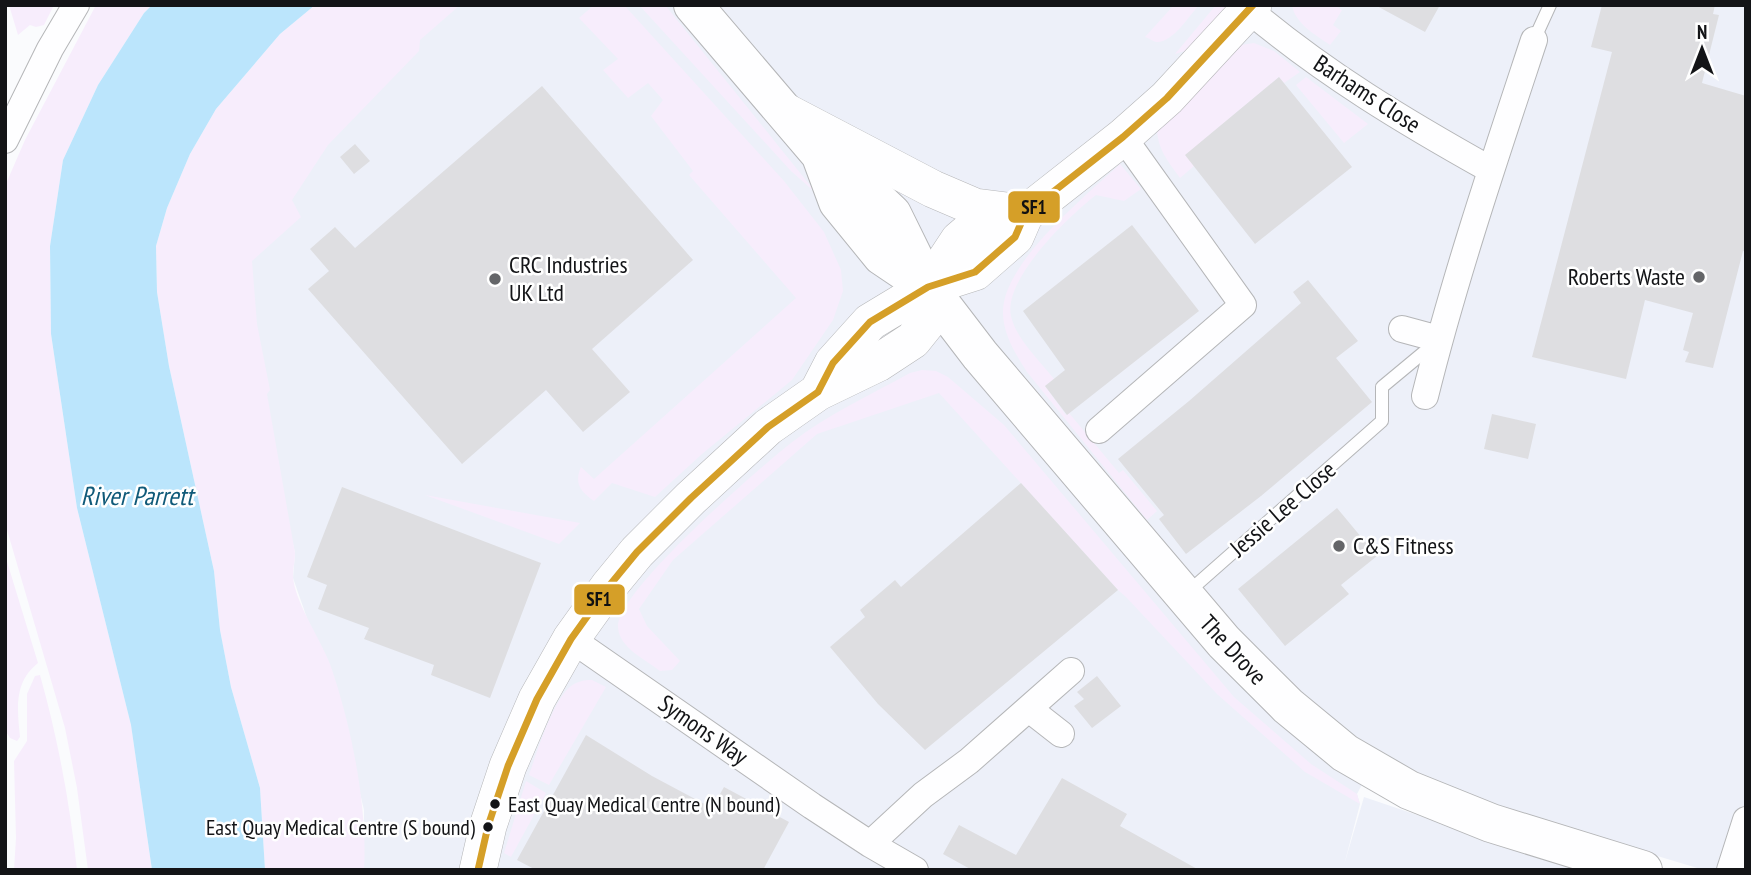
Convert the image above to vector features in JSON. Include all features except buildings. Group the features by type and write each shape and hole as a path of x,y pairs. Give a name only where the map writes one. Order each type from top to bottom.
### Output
{"main road":[{"name":"The Drove","path":"693,5 820,155 871,194 892,214 928,287 980,355 1184,596 1252,672 1288,706 1345,753 1384,777 1470,816 1643,870"}],"street":[{"path":"5,140 50,49 76,5"},
{"path":"478,870 488,826 508,766 537,699 571,639 637,552 768,427 818,392 833,363 870,322 928,287 975,272 1015,237 1025,214 1123,137 1167,98 1251,8"},
{"name":"Barhams Close","path":"1251,8 1284,40 1392,114 1491,170"},
{"path":"1425,396 1439,340 1491,170 1534,40"},
{"path":"783,111 975,207 1025,214"},
{"path":"1099,430 1243,304 1123,137"},
{"path":"1402,329 1439,340"},
{"name":"Symons Way","path":"571,639 870,844 915,870"},
{"path":"870,844 923,795 969,761 1071,671"},
{"path":"1029,709 1061,734"},
{"path":"1730,870 1746,820"}],"lane":[{"path":"1534,40 1550,5"},
{"name":"Jessie Lee Close","path":"1184,596 1382,421 1382,387 1439,340"}],"shaded area":[{"path":"9,5 54,5 44,25 30,25 18,35"},
{"path":"96,5 152,5 144,13 98,85 63,160 50,246 51,334 77,508 131,725 152,870 88,870 77,788 65,728 5,523 5,186 25,140"},
{"path":"315,5 460,5 420,40 419,51 328,145 292,200 301,217 252,261 257,324 270,390 267,394 295,553 294,585 330,664 345,713 361,793 365,846 364,870 265,870 260,788 231,687 220,630 214,571 169,366 157,292 156,246 167,208 190,154 216,109 280,34"},
{"path":"443,5 1746,5 1746,870 1704,870 1514,813 1437,787 1379,752 1357,794 1360,804 1344,865 1364,797 1580,870 364,870 364,810 329,663 308,621 293,578 295,553 244,325 257,221"},
{"path":"594,5 624,5 784,181 824,232 841,270 843,291 833,320 792,380 702,454 655,497 612,483 594,501 585,494 578,482 581,467 594,479 796,298 689,175 693,171 651,116 663,100 648,83 628,98 603,70 618,59 579,18"},
{"path":"639,5 665,5 817,194 791,171"},
{"path":"1174,5 1199,5 1168,38 1156,42 1145,37"},
{"path":"1216,5 1233,5 1185,51 1175,54"},
{"path":"1292,5 1334,5 1342,10 1333,25 1341,31 1330,45 1297,18"},
{"path":"1254,43 1274,51 1300,72 1284,83 1279,77 1186,155 1194,166 1180,178 1161,148 1157,127 1241,45"},
{"path":"1306,77 1368,124 1344,143 1296,85"},
{"path":"1120,164 1141,189 1124,201 1096,195 1070,218 1027,267 1011,301 1011,316 1023,341 1054,379 1045,386 1066,415 1069,413 1119,473 1123,470 1157,511 1147,520 1027,372 1011,344 1003,313 1006,294 1030,253 1067,212"},
{"path":"936,371 948,377 1004,425 1234,697 1311,764 1357,794 1360,804 1305,772 1217,694 1118,590 939,393 817,434 673,560 639,609 647,626 680,661 672,670 660,671 628,647 619,634 618,627 624,610 640,587 692,531 774,457 805,433 864,397 910,373"},
{"path":"425,495 580,523 559,544"},
{"path":"5,555 38,663 30,670 21,687 18,706 20,737 17,741 10,738 5,730"},
{"path":"40,675 63,772 77,870 14,870 14,761 27,741 27,694 35,676"},
{"path":"592,680 606,687 549,785 529,775 546,727 564,693 576,683"},
{"path":"526,781 546,793 511,857 504,853"}],"water":[{"name":"River Parrett","path":"152,5 315,5 280,34 216,109 190,154 167,208 156,246 157,292 169,366 214,571 220,630 231,687 260,788 265,870 152,870 131,725 77,508 51,334 50,246 63,160 98,85 144,13"}],"transit line":[{"name":"SF1","path":"478,870 488,826 508,766 537,699 571,639 637,552 768,427 818,392 833,363 870,322 928,287 975,272 1015,237 1025,214 1123,137 1167,98 1253,5"}],"place":[{"name":"Roberts Waste","path":"1699,277"},
{"name":"CRC Industries UK Ltd","path":"495,279"},
{"name":"C&S Fitness","path":"1339,546"},
{"name":"East Quay Medical Centre (N bound)","path":"495,804"},
{"name":"East Quay Medical Centre (S bound)","path":"488,827"}]}
